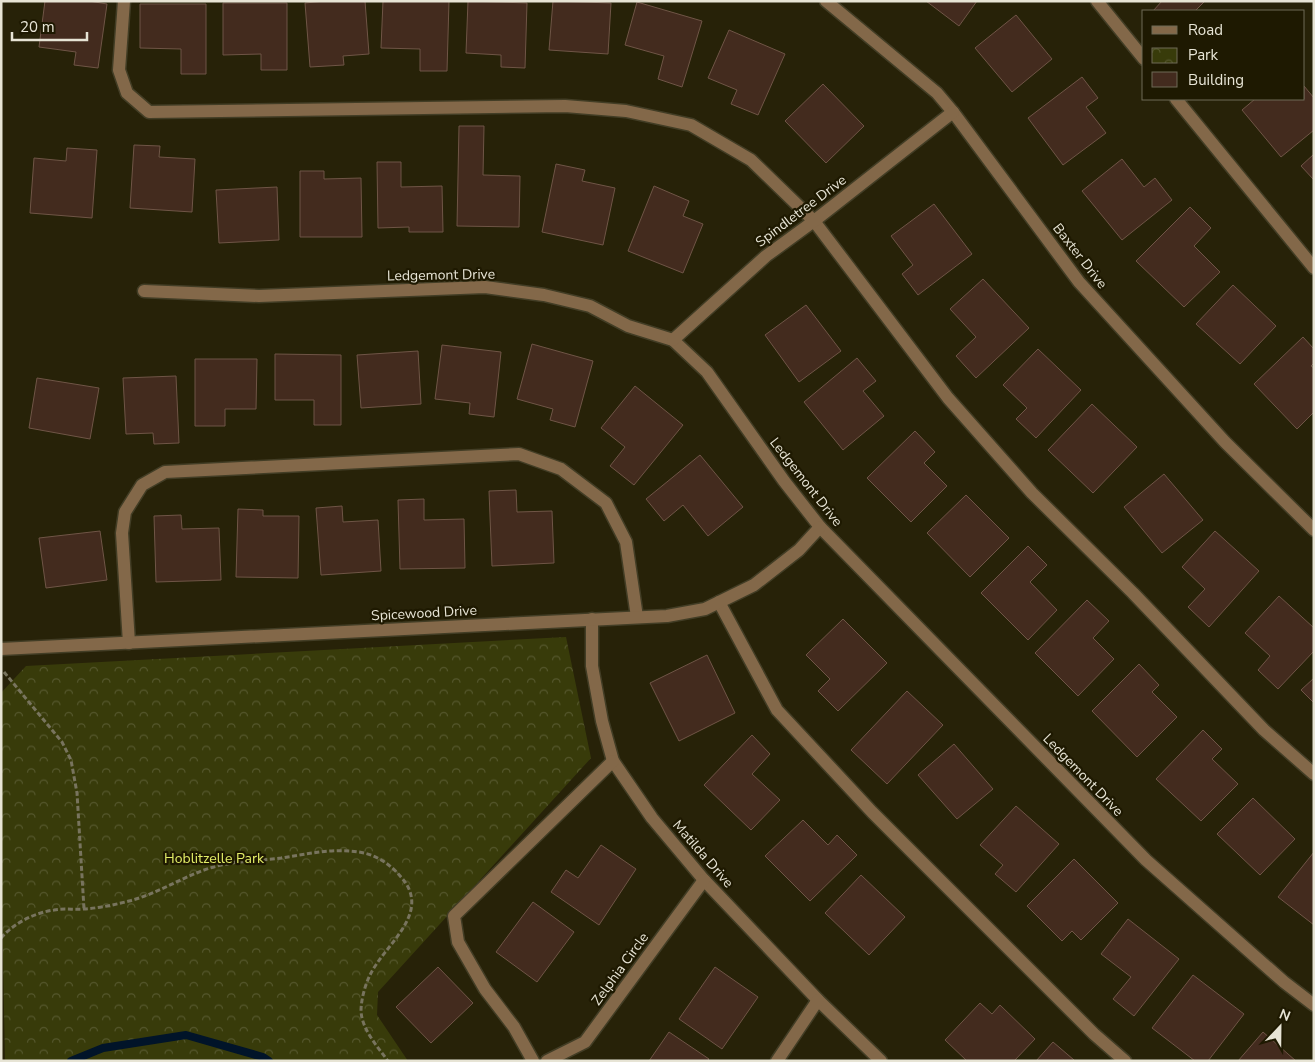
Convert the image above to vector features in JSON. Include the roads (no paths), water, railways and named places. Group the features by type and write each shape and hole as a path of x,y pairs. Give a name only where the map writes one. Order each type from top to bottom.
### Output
{"street":[{"path":"124,1 119,70 128,93 149,112 565,106 626,110 691,125 751,160 814,221 948,398 1032,493 1133,593 1264,730 1314,774"},
{"name":"Baxter Drive","path":"826,1 937,93 1079,282 1224,442 1314,530"},
{"path":"1097,1 1142,57"},
{"path":"1177,100 1314,268"},
{"name":"Spindletree Drive","path":"673,340 766,256 814,221 953,112"},
{"name":"Ledgemont Drive","path":"144,291 259,296 485,287 544,295 590,306 628,326 673,340 707,372 784,481 820,527 1146,860 1284,982 1314,1005"},
{"path":"129,643 122,533 125,512 142,485 165,472 519,454 561,470 606,503 626,542 637,618"},
{"name":"Spicewood Drive","path":"1,649 667,616 705,609 754,585 799,550 820,527"},
{"path":"718,602 778,710 872,812 1074,1014 1125,1061"},
{"name":"Matilda Drive","path":"592,619 592,666 602,721 614,761 652,818 704,880 818,1000 881,1061"},
{"path":"534,1061 514,1027 485,988 458,942 454,916 614,761"},
{"name":"Zelphia Circle","path":"547,1061 585,1042 704,880"},
{"path":"777,1061 818,1000"}],"waterway":[{"path":"71,1061 103,1048 186,1035 263,1057 269,1061"}],"park label":[{"name":"Hoblitzelle Park","path":"214,858"}]}
